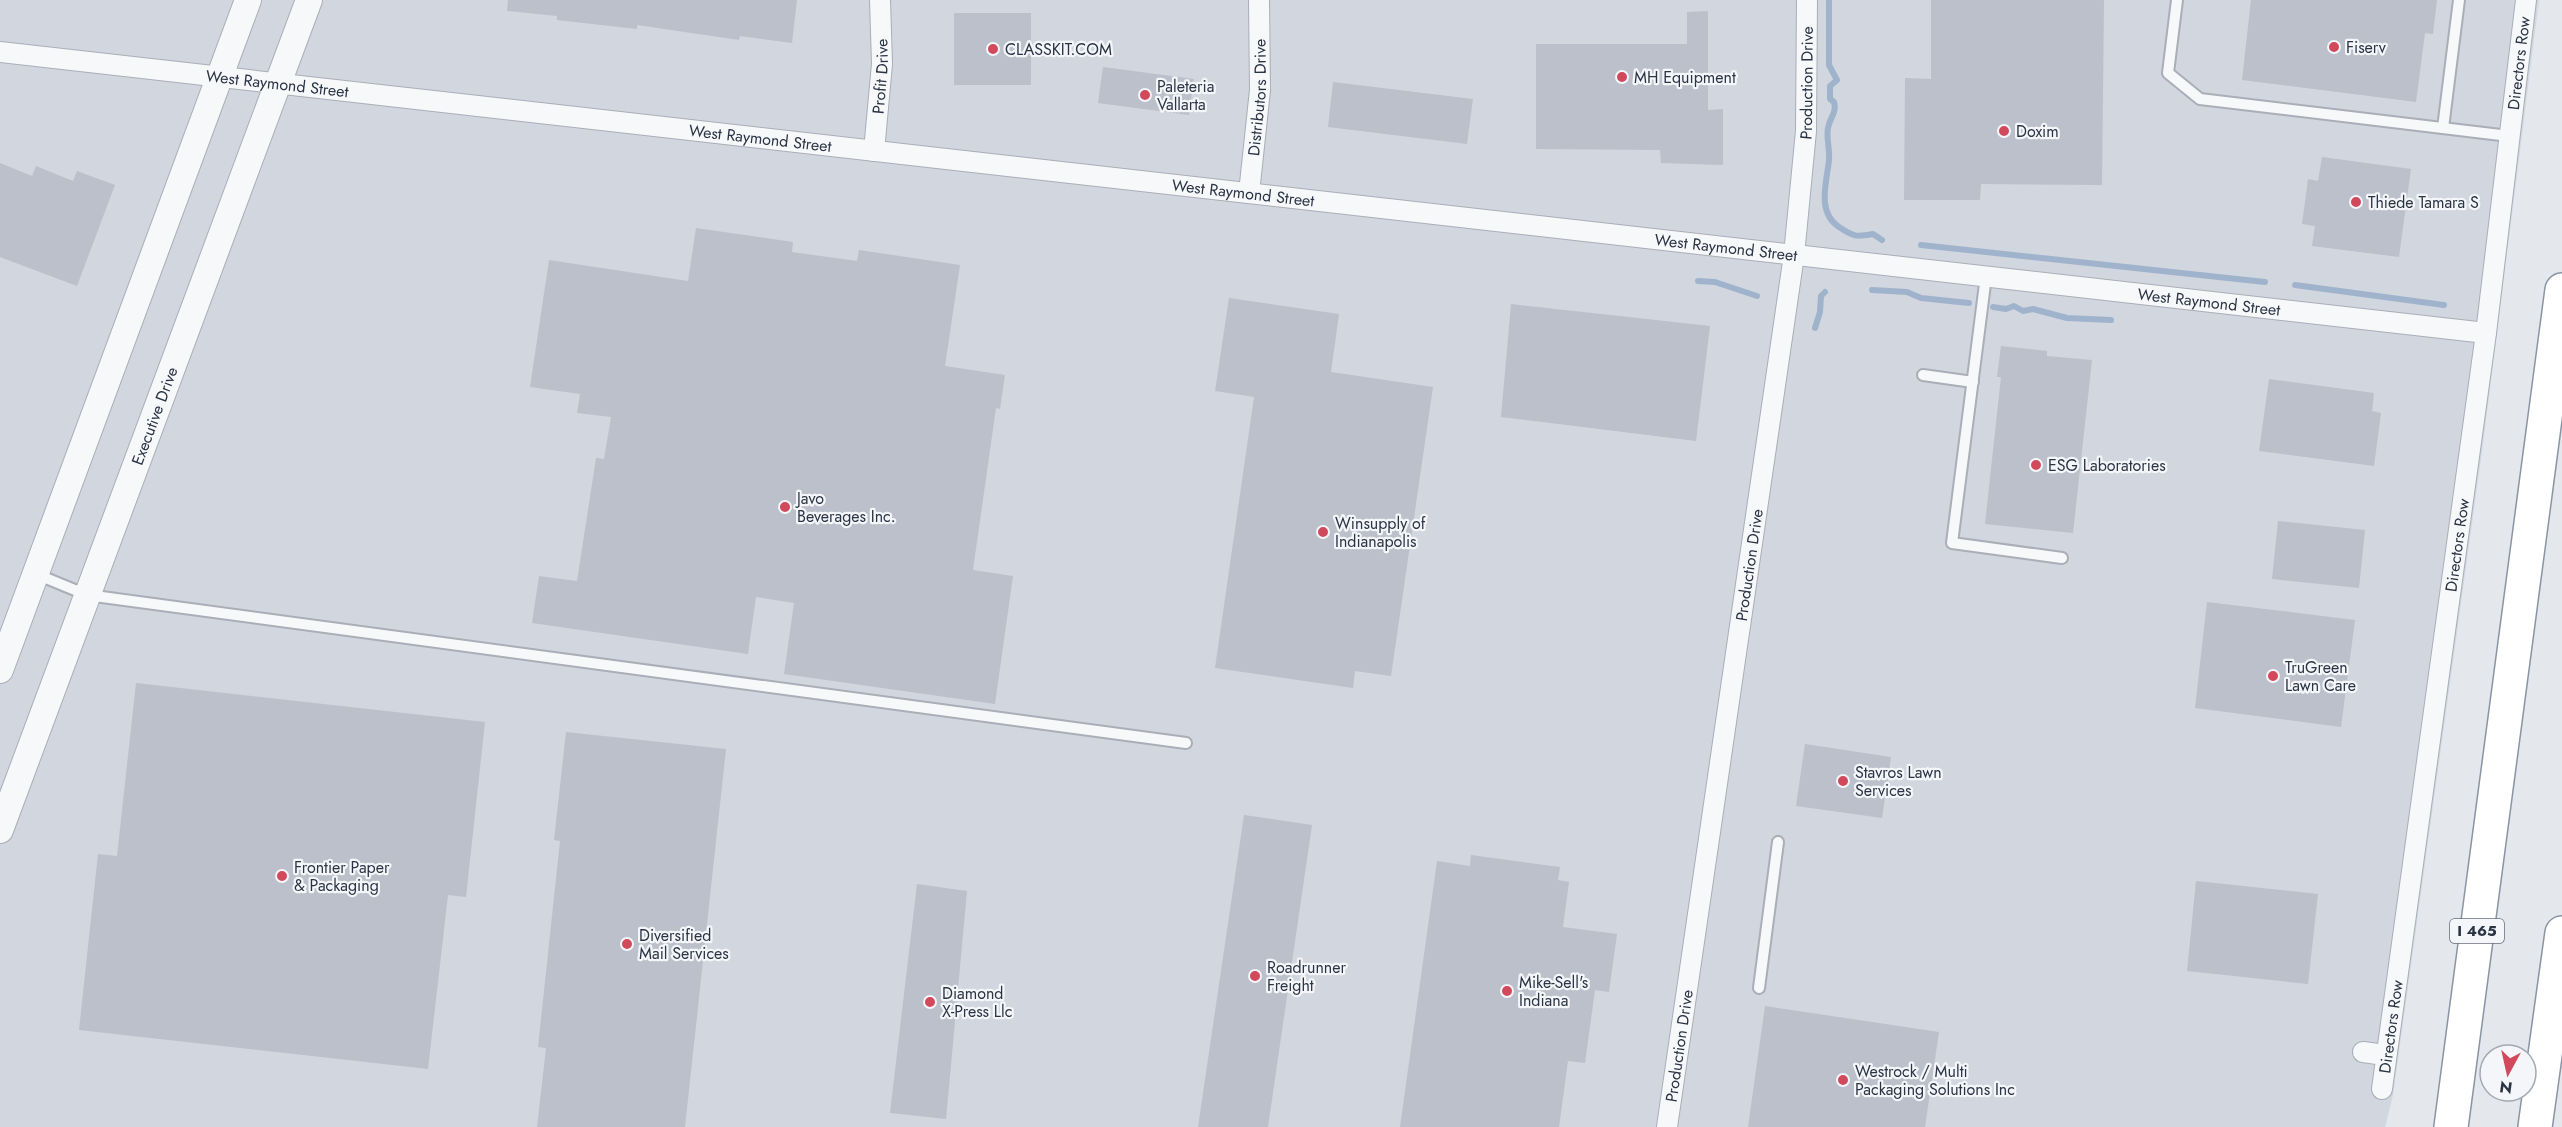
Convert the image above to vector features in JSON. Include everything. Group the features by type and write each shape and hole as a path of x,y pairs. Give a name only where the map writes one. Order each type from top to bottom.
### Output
{"highway":[{"name":"I 465","path":"2451,1127 2562,290"},
{"path":"2535,1127 2562,933"}],"street":[{"path":"0,670 249,0"},
{"name":"Executive Drive","path":"0,830 309,0"},
{"name":"Profit Drive","path":"874,151 882,64 880,0"},
{"name":"Distributors Drive","path":"1250,194 1260,90 1259,0"},
{"name":"Production Drive","path":"1667,1127 1794,255 1806,131 1807,0"},
{"name":"Directors Row","path":"2382,1089 2486,333 2526,0"},
{"name":"West Raymond Street","path":"0,52 2486,333"},
{"path":"2363,1052 2385,1055"}],"lane":[{"path":"2177,0 2168,73 2200,99 2509,136"},
{"path":"2443,128 2459,0"},
{"path":"1986,276 1952,543 2062,558"},
{"path":"1923,375 1973,381"},
{"path":"36,574 87,595 1185,743"},
{"path":"1759,988 1778,842"}],"shaded area":[{"path":"0,0 2539,0 2483,444 2393,1095 2385,1127 0,1127"}],"building":[{"path":"508,0 797,0 792,43 740,36 739,40 637,25 637,29 557,20 557,16 507,11"},
{"name":"Doxim","path":"1931,0 2104,0 2102,185 1981,184 1980,200 1904,200 1905,78 1931,79"},
{"name":"Fiserv","path":"2251,0 2437,0 2433,34 2425,33 2416,102 2242,80"},
{"name":"MH Equipment","path":"1708,11 1708,110 1723,109 1723,165 1661,163 1660,150 1536,149 1536,44 1687,44 1687,12"},
{"name":"CLASSKIT.COM","path":"954,13 1031,13 1031,85 954,85"},
{"name":"Paleteria Vallarta","path":"1103,67 1194,79 1189,115 1098,103"},
{"path":"1333,82 1473,99 1467,144 1328,127"},
{"name":"Thiede Tamara S","path":"2322,157 2411,169 2399,257 2312,246 2315,226 2302,224 2308,179 2318,181"},
{"path":"0,163 32,176 36,166 73,181 77,171 115,185 77,286 0,257"},
{"name":"Javo Beverages Inc.","path":"696,228 793,242 792,252 857,261 859,250 960,265 945,366 1005,375 1000,409 996,408 973,570 1013,576 995,704 784,674 794,603 756,597 748,654 532,623 539,576 577,581 596,458 604,459 611,417 577,413 580,394 530,387 549,260 688,281"},
{"name":"Winsupply of Indianapolis","path":"1229,298 1339,314 1331,372 1433,387 1391,676 1355,671 1353,688 1215,668 1254,397 1215,391"},
{"path":"1511,304 1710,326 1696,441 1501,417"},
{"name":"ESG Laboratories","path":"2001,346 2047,351 2047,356 2092,360 2073,533 1985,524 2001,377 1997,377"},
{"path":"2269,379 2374,393 2372,411 2381,413 2374,466 2259,451"},
{"path":"2278,521 2365,530 2359,588 2272,579"},
{"name":"TruGreen Lawn Care","path":"2207,602 2355,620 2341,727 2195,708"},
{"name":"Frontier Paper & Packaging","path":"136,683 485,722 466,897 448,895 428,1069 79,1030 98,854 117,856"},
{"name":"Diversified Mail Services","path":"566,732 726,749 685,1127 537,1127 546,1048 538,1047 560,841 554,840"},
{"name":"Stavros Lawn Services","path":"1805,744 1891,757 1882,818 1796,806"},
{"name":"Roadrunner Freight","path":"1244,815 1312,825 1268,1127 1198,1127"},
{"name":"Mike-Sell's Indiana","path":"1471,855 1560,867 1558,880 1569,882 1563,927 1617,934 1609,992 1595,990 1585,1063 1568,1061 1559,1127 1400,1127 1437,861 1470,866"},
{"path":"2196,881 2318,894 2308,984 2187,971"},
{"name":"Diamond X-Press Llc","path":"917,884 967,891 946,1119 890,1113"},
{"name":"Westrock / Multi Packaging Solutions Inc","path":"1765,1006 1939,1032 1925,1127 1748,1127"}],"waterway":[{"path":"1829,0 1829,65 1837,80 1830,86 1830,99 1834,102 1835,109 1828,132 1829,156 1825,205 1832,221 1839,227 1855,235 1873,234 1882,240"},
{"path":"1921,245 2265,282"},
{"path":"1698,281 1715,282 1757,296"},
{"path":"2295,285 2444,305"},
{"path":"1872,290 1907,292 1921,298 1969,303"},
{"path":"1815,328 1820,312 1821,296 1825,292"},
{"path":"1993,307 2006,309 2014,306 2023,311 2033,309 2067,318 2111,320"}],"place":[{"name":"Fiserv","path":"2334,47"},
{"name":"CLASSKIT.COM","path":"993,49"},
{"name":"MH Equipment","path":"1622,77"},
{"name":"Paleteria Vallarta","path":"1145,95"},
{"name":"Doxim","path":"2004,131"},
{"name":"Thiede Tamara S","path":"2356,202"},
{"name":"ESG Laboratories","path":"2036,465"},
{"name":"Javo Beverages Inc.","path":"785,507"},
{"name":"Winsupply of Indianapolis","path":"1323,532"},
{"name":"TruGreen Lawn Care","path":"2273,676"},
{"name":"Stavros Lawn Services","path":"1843,781"},
{"name":"Frontier Paper & Packaging","path":"282,876"},
{"name":"Diversified Mail Services","path":"627,944"},
{"name":"Roadrunner Freight","path":"1255,976"},
{"name":"Mike-Sell's Indiana","path":"1507,991"},
{"name":"Diamond X-Press Llc","path":"930,1002"},
{"name":"Westrock / Multi Packaging Solutions Inc","path":"1843,1080"}]}
